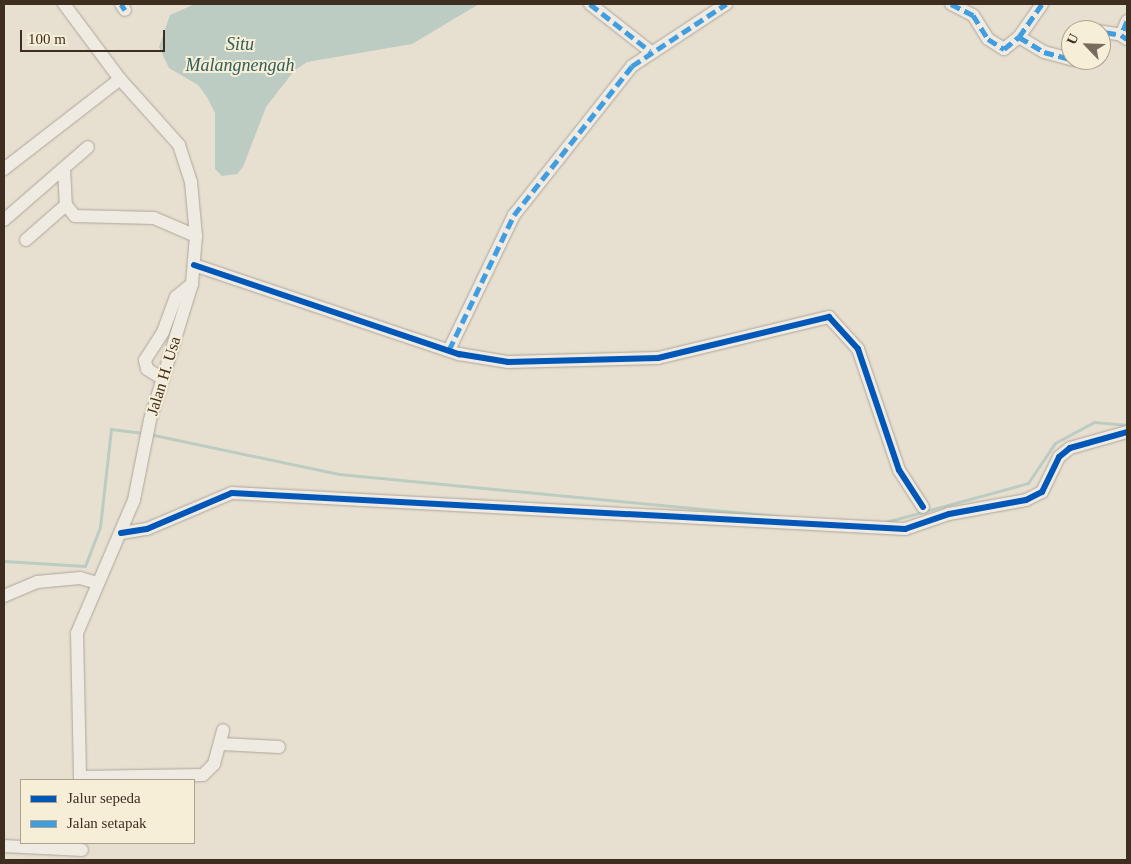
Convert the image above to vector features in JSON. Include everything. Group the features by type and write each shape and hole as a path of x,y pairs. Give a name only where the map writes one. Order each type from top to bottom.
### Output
{"street":[{"name":"Jalan H. Usa","path":"64,4 120,79 179,145 189,173 196,236 192,284 150,420 121,533 97,583 77,633 80,778"},
{"path":"590,4 650,51"},
{"path":"449,350 514,215 632,66 650,51 724,4"},
{"path":"951,4 973,16 988,39 1000,49 1020,37 1042,4"},
{"path":"1111,34 1124,37 1127,22"},
{"path":"1020,37 1044,52 1061,57"},
{"path":"4,169 120,79"},
{"path":"4,220 88,148"},
{"path":"64,169 66,205 80,217 145,217 196,236"},
{"path":"26,240 66,205"},
{"path":"194,265 449,350 508,362 658,358 829,317 858,349 899,470 922,507"},
{"path":"163,379 147,369 145,360 163,332 176,297 192,284"},
{"path":"121,533 147,529 232,493 564,507 905,529 950,514 1026,500 1042,492 1059,457 1070,448 1127,432"},
{"path":"4,596 37,582 80,578 97,583"},
{"path":"80,778 203,775 214,764 221,744 223,730"},
{"path":"221,744 279,747"},
{"path":"4,846 82,851"}],"water":[{"name":"Situ Malangnengah","path":"195,4 479,4 412,44 307,62 294,71 266,107 243,167 237,174 222,176 215,169 215,113 198,85 169,68 159,47 170,15"}],"waterway":[{"path":"882,523 1028,483 1055,443 1094,422 1127,425"},
{"path":"4,561 85,566 100,527 111,429 143,433"},
{"path":"149,434 339,474 779,516"}],"marked path":[{"path":"121,4 125,10"},
{"path":"590,4 650,51"},
{"path":"449,350 514,215 632,66 726,4"},
{"path":"951,4 973,15 988,39 1004,49 1019,37 1042,4"},
{"path":"1127,21 1121,35 1127,39"},
{"path":"1111,33 1121,35"},
{"path":"1019,37 1044,52 1061,57"}],"cycle path":[{"path":"194,265 459,354 508,362 658,358 829,317 858,349 899,470 923,507"},
{"path":"121,533 147,529 232,493 905,529 949,514 1026,500 1042,492 1059,457 1070,448 1127,432"}]}
